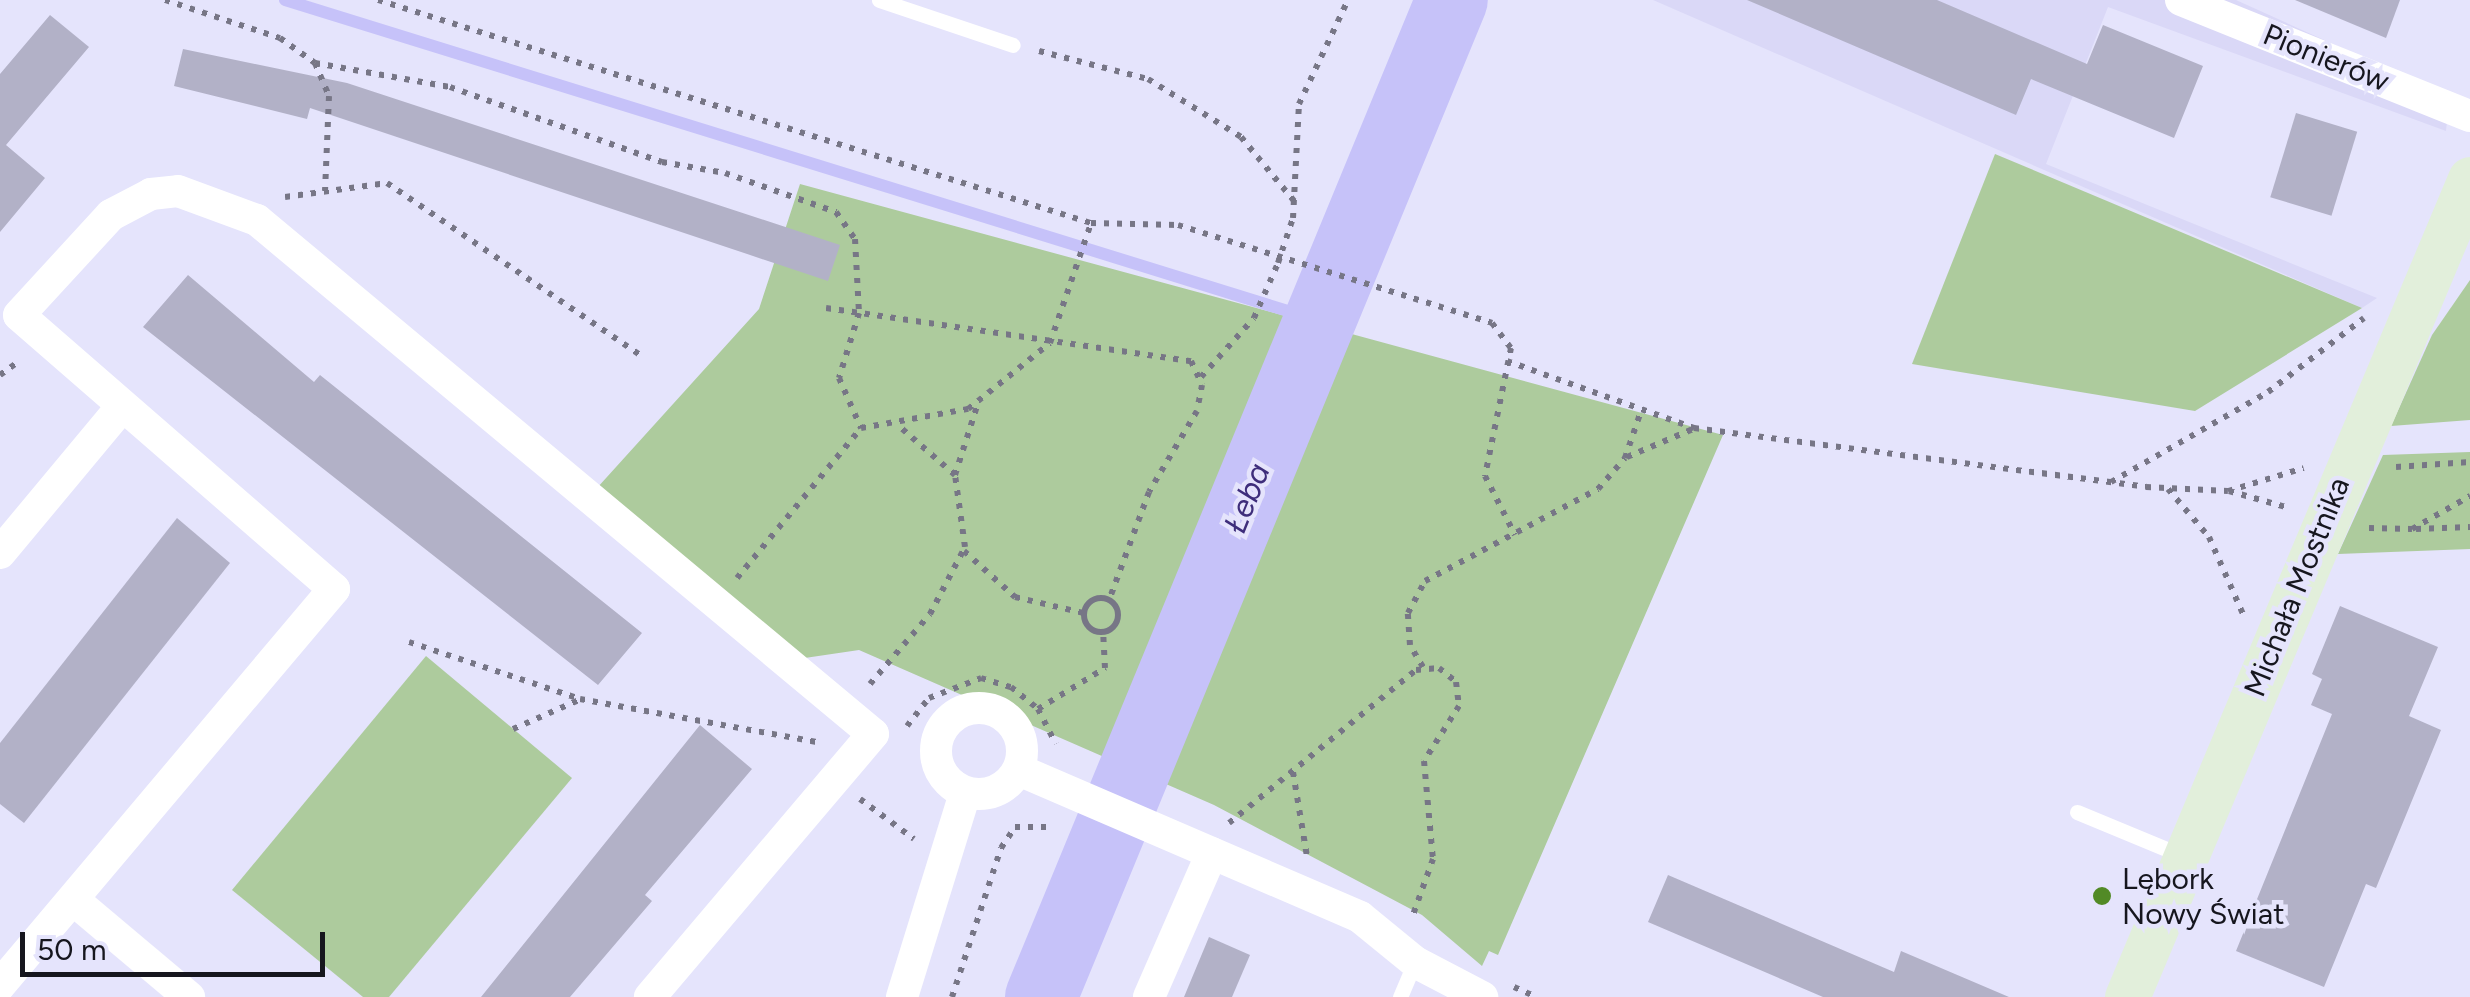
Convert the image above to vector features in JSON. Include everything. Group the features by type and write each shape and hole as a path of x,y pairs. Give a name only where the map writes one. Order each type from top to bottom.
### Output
{"street":[{"name":"Pionierów","path":"2181,0 2470,116"},
{"name":"Michała Mostnika","path":"2127,997 2344,470 2470,179"},
{"path":"0,985 76,902 334,589 120,410 10,306 130,202 178,191 257,220 714,606 873,734 650,997"},
{"path":"0,554 120,410"},
{"path":"962,711 997,711 1012,721 1024,753 1019,770 986,795 965,793 939,770 935,753 948,721 962,711"},
{"path":"1019,770 1172,836 1218,840 1360,917 1415,962 1482,997"},
{"path":"902,997 950,854 965,793"},
{"path":"1148,997 1218,840"},
{"path":"76,902 188,997"}],"lane":[{"path":"879,0 1014,45"},
{"path":"2077,812 2187,857"},
{"path":"1400,997 1415,962"}],"path":[{"path":"165,0 280,38 315,62 450,86 662,162 724,173 836,212 855,239 859,313 839,378 861,428"},
{"path":"378,0 1092,223 1178,225 1492,323 1511,348 1485,476 1514,535"},
{"path":"1038,709 1104,668 1103,632 1118,617 1109,600 1149,492 1197,411 1201,376 1258,311 1295,202 1299,104 1348,0"},
{"path":"1014,45 1148,79 1240,137 1295,202"},
{"path":"315,62 329,96 325,192"},
{"path":"257,220 285,196 387,183 643,356"},
{"path":"714,606 861,428 900,426 979,402 1050,343 1092,223"},
{"path":"826,308 1050,343 1184,358 1201,376"},
{"path":"2110,483 2268,392 2373,311"},
{"path":"1507,361 1694,428 2110,483 2228,491 2299,509"},
{"path":"846,711 920,627 964,551 955,475 979,402"},
{"path":"1410,923 1434,859 1424,761 1460,694 1448,673 1423,667 1410,644 1412,598 1425,581 1598,488 1625,458 1641,410"},
{"path":"900,426 955,475"},
{"path":"1625,458 1694,428"},
{"path":"2228,491 2293,467 2344,470 2470,462"},
{"path":"2168,488 2209,537 2246,620"},
{"path":"2412,529 2470,496"},
{"path":"2364,528 2470,527"},
{"path":"964,551 1015,596 1084,613"},
{"path":"1103,632 1087,626 1084,613 1094,598 1109,600"},
{"path":"409,642 580,699 832,745"},
{"path":"1218,840 1293,770 1423,667"},
{"path":"896,739 929,698 962,682 1011,687 1038,709 1063,750"},
{"path":"513,729 580,699"},
{"path":"1293,770 1307,863"},
{"path":"864,780 852,794 920,843 994,868"},
{"path":"952,997 994,868 1016,827 1062,830"}],"shaded area":[{"path":"1653,0 2236,0 2470,106 2448,112 2446,131 2108,7 2046,164 2377,298 2362,308"}],"green space":[{"path":"1995,154 2362,308 2195,411 1912,364"},
{"path":"800,184 1723,435 1498,955 1489,951 1482,966 1422,915 1214,805 859,650 798,659 597,488 759,309"},
{"path":"2470,280 2470,420 2391,426 2432,335"},
{"path":"2470,452 2470,549 2338,554 2383,455"},
{"path":"426,656 572,778 389,997 363,997 232,890"}],"building":[{"path":"1747,0 1937,0 2087,64 2103,25 2203,66 2174,138 2031,79 2016,115"},
{"path":"2295,0 2400,0 2386,38"},
{"path":"50,15 89,47 6,145 45,178 0,232 0,74"},
{"path":"183,49 347,83 840,245 828,281 310,108 307,119 174,86"},
{"path":"2296,113 2357,132 2331,216 2270,197"},
{"path":"188,275 314,382 320,375 642,633 598,685 143,327"},
{"path":"177,518 230,563 24,823 0,804 0,743"},
{"path":"2340,606 2438,647 2409,716 2441,730 2376,888 2366,884 2324,987 2236,951 2332,714 2311,705 2322,679 2312,674"},
{"path":"700,725 752,769 645,895 652,901 570,997 481,997"},
{"path":"1668,875 1894,972 1901,951 2009,997 1823,997 1648,922"},
{"path":"1209,937 1250,955 1232,997 1184,997"}],"waterway":[{"path":"285,0 1320,321"},
{"name":"Łeba","path":"1041,997 1452,0"}],"place":[{"name":"Lębork Nowy Świat","path":"2102,896"}]}
